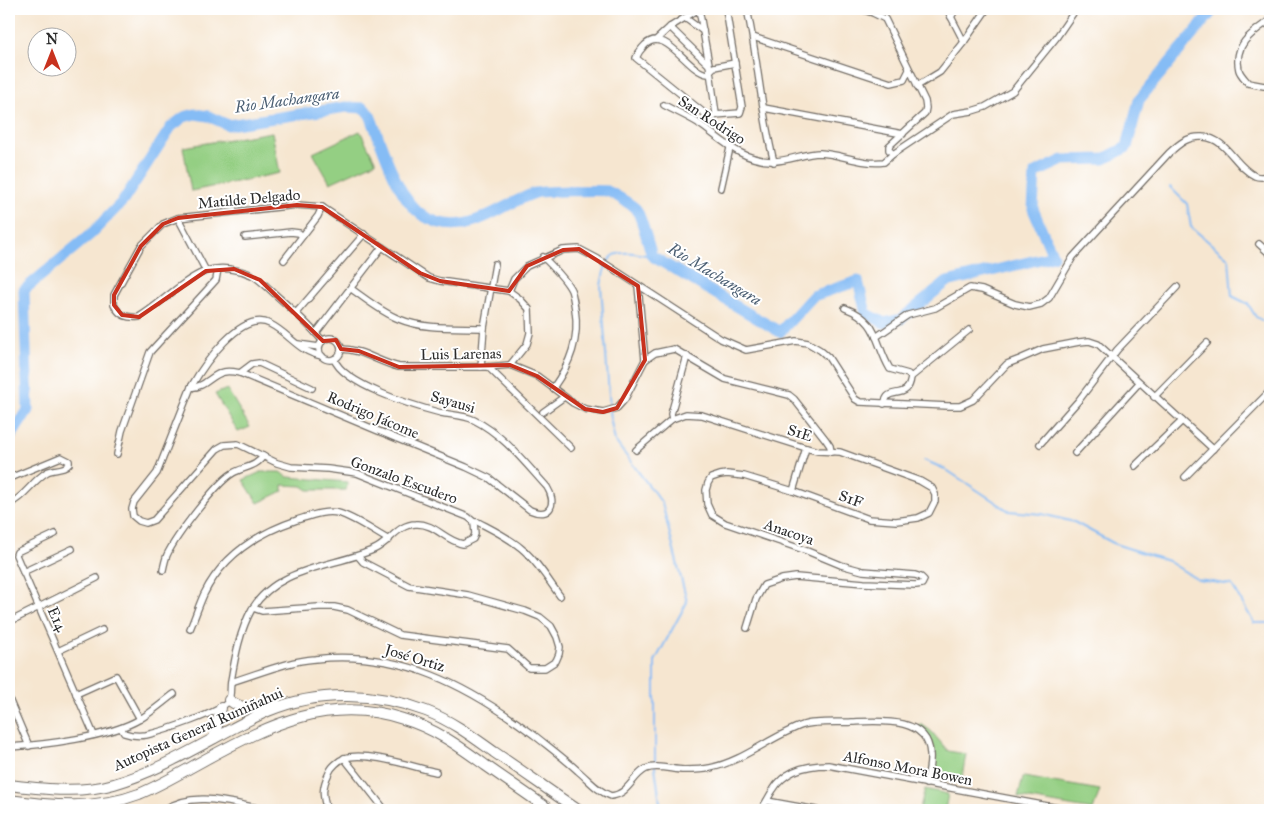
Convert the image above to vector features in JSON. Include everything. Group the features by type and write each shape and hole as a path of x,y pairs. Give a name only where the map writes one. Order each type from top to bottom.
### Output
{"highway":[{"path":"229,700 242,708 252,708 306,694 332,696"},
{"name":"Autopista General Rumiñahui","path":"9,784 66,790 113,784 162,765 268,711 290,703 332,696 369,697 400,702 456,725 578,810"},
{"path":"214,738 221,708"},
{"name":"Autopista General Rumiñahui","path":"9,800 64,805 98,803 120,799 146,790 229,747 281,724 316,712 345,710 385,714 430,729 455,744 550,810"}],"street":[{"path":"657,40 670,27 699,9 716,116"},
{"path":"709,68 708,74 699,72 665,43 657,40 650,41 644,46 636,58 709,117 742,112 726,9"},
{"path":"748,9 767,136 774,162"},
{"path":"861,9 873,11 885,19 908,70 925,101 925,113 889,146 889,150 893,154"},
{"path":"947,9 964,42"},
{"path":"951,17 956,9"},
{"path":"917,86 940,72 988,9"},
{"name":"San Rodrigo","path":"664,104 697,123 730,148 758,160 774,162 820,153 858,161 881,163 953,114 985,107 1013,91 1056,38 1076,9"},
{"path":"685,18 703,31"},
{"path":"1270,20 1254,31 1243,42 1239,56 1239,71 1248,83 1264,86 1270,85"},
{"path":"670,27 709,68"},
{"path":"753,37 891,83 904,80 908,70"},
{"path":"709,68 735,63"},
{"path":"764,108 903,134"},
{"path":"876,337 908,315 935,308 970,288 982,290 1015,304 1029,307 1041,304 1049,298 1073,257 1088,240 1169,153 1181,142 1193,137 1216,139 1241,167 1256,178 1270,176"},
{"path":"721,188 730,148"},
{"name":"Matilde Delgado","path":"218,269 206,271 187,282 139,317 130,318 122,316 114,305 116,288 142,246 163,224 178,218 297,205 322,207 429,278 509,291"},
{"path":"284,260 322,207"},
{"path":"178,218 206,271"},
{"path":"245,237 291,232 299,233 302,236"},
{"path":"296,313 364,234"},
{"path":"1259,244 1270,254"},
{"path":"316,333 382,247"},
{"path":"510,366 527,344 530,332 529,309 509,291 514,279 527,266 544,257 564,250 579,250 610,267 721,339 746,350 796,342 808,343 828,357 855,399 865,403 960,406 973,400 1007,364 1043,349 1089,341 1098,344 1213,449"},
{"path":"544,257 571,290 577,322 576,337 571,356 553,388"},
{"path":"481,367 484,328 495,264"},
{"path":"117,454 122,431 150,352 216,280 218,269 234,269 260,280 296,313 322,341"},
{"path":"638,286 646,360"},
{"path":"1040,444 1079,400 1112,357 1177,287"},
{"path":"350,288 377,308 412,324 484,328"},
{"path":"845,308 851,310 872,326 890,369 908,374 911,377"},
{"name":"Gonzalo Escudero","path":"322,356 302,350 269,324 261,322 250,322 230,336 198,375 191,387 157,473 134,502 132,509 134,516 139,521 146,523 154,520 217,449 224,445 238,444 277,463 291,467 344,470 358,474 468,517 474,522 478,522 509,539 522,550 534,561 560,596"},
{"path":"884,404 888,396 898,394 908,387 911,377 969,330"},
{"path":"329,338 336,340 341,349 338,357 326,359 322,356 319,347 322,341 329,338"},
{"path":"1154,397 1207,342"},
{"name":"Gonzalo Escudero","path":"296,344 319,347"},
{"name":"Luis Larenas","path":"341,349 359,351 398,367 510,366 537,376 573,404 596,411 617,408 625,399 646,360"},
{"path":"646,360 655,353 674,349 725,379 789,395 826,440 831,452"},
{"path":"636,450 672,419 671,414 686,356"},
{"name":"Sayausi","path":"334,359 341,370 374,391 440,412 472,419 502,438 552,494 553,501 551,507 546,512 538,514"},
{"path":"240,373 252,364 259,363 312,388"},
{"path":"488,367 571,448"},
{"name":"Rodrigo Jácome","path":"191,387 199,386 212,377 224,372 240,373 466,467 489,478 530,510 538,514"},
{"path":"1076,453 1139,383"},
{"path":"1185,477 1270,391"},
{"path":"543,412 564,397"},
{"name":"S1E","path":"672,419 686,414 702,415 806,448 818,451 840,452 920,481"},
{"path":"1135,466 1182,421"},
{"path":"793,491 806,448"},
{"path":"163,570 167,556 174,544 214,490 233,473 255,464 263,456"},
{"path":"9,477 61,457 69,461 68,466 65,468 45,473 17,500 9,504"},
{"name":"S1F","path":"727,474 744,476 793,491 869,519 896,521 918,518 929,512 935,500 935,494 932,488 920,481"},
{"name":"Anacoya","path":"727,474 711,478 706,490 707,504 712,515 725,524 849,567 864,571 915,575 924,580 922,584 864,583 796,578 782,580 764,585 756,599 747,628"},
{"path":"190,629 206,590 223,566 237,551 274,528 318,514 338,513 389,540"},
{"path":"121,728 124,734 131,736 147,734 207,715 221,708 229,700 241,633 253,608 265,594 287,578 317,566 358,556 377,548 403,527 418,523 436,530 448,540 463,544 473,539 475,534 474,522"},
{"name":"E14","path":"55,534 16,553 94,735"},
{"path":"23,572 72,549"},
{"path":"253,608 270,611 334,607 348,610 404,636 508,650 529,668 545,668 556,661 560,647 557,637 551,626 540,617 525,610 468,595 409,586 363,562 358,556"},
{"path":"9,622 97,578"},
{"path":"58,652 102,630"},
{"name":"José Ortiz","path":"231,682 313,659 342,657 378,659 410,666 450,682 485,703 533,735 596,788 611,796 624,791 647,769 683,770 710,768 725,764 805,725 887,721 913,727 927,741 931,755 926,784"},
{"path":"76,694 116,676 140,719"},
{"path":"9,747 29,746 94,735 121,728 140,719 174,694"},
{"path":"9,699 29,746"},
{"path":"327,810 323,799 323,784 331,768 344,758 370,757 436,772"},
{"path":"344,758 385,810"},
{"name":"Alfonso Mora Bowen","path":"760,810 782,779 797,770 816,765 828,765 1069,810"},
{"path":"164,810 182,800 199,798 267,810"},
{"path":"767,801 816,810"},
{"path":"410,810 427,810"}],"highlighted area":[{"path":"297,205 322,207 420,273 440,281 509,291 527,266 563,250 579,249 638,286 645,360 617,408 603,412 585,409 537,376 510,365 399,367 359,351 341,349 336,340 323,341 260,280 234,269 206,271 139,317 122,315 114,305 114,295 141,246 163,224 178,218"}],"green space":[{"path":"360,131 376,162 330,183 313,153"},
{"path":"272,132 280,173 191,191 183,147"},
{"path":"227,389 250,427 238,432 215,394"},
{"path":"261,472 280,472 288,477 348,482 346,490 308,490 302,486 283,485 283,491 258,503 243,480"},
{"path":"921,724 931,731 948,751 966,754 961,783 930,777 933,756 931,744 925,732 919,727"},
{"path":"1023,777 1100,790 1093,810 1018,797"},
{"path":"925,789 948,794 945,810 924,810 920,808"}],"waterway":[{"name":"Rio Machangara","path":"9,433 12,435 28,410 24,290 92,233 123,201 171,127 184,117 195,114 208,116 228,125 346,107 364,108 370,115 391,170 405,197 413,208 422,215 438,222 452,225 480,219 535,193 607,191 636,209 652,256 780,332 813,296 858,281 866,313 884,323 901,319 947,282 1053,256 1033,209 1035,173 1063,160 1104,159 1127,147 1139,100 1214,9"},
{"path":"1170,187 1187,204 1191,227 1229,259 1232,296 1248,304 1256,317 1270,325"},
{"path":"652,256 630,253 616,254 607,264 601,286 611,422 615,441 662,503 687,602 655,661 655,767 661,810"},
{"path":"924,460 945,469 1009,511 1042,514 1074,522 1115,544 1168,561 1198,580 1232,585 1254,623 1270,623"}]}
